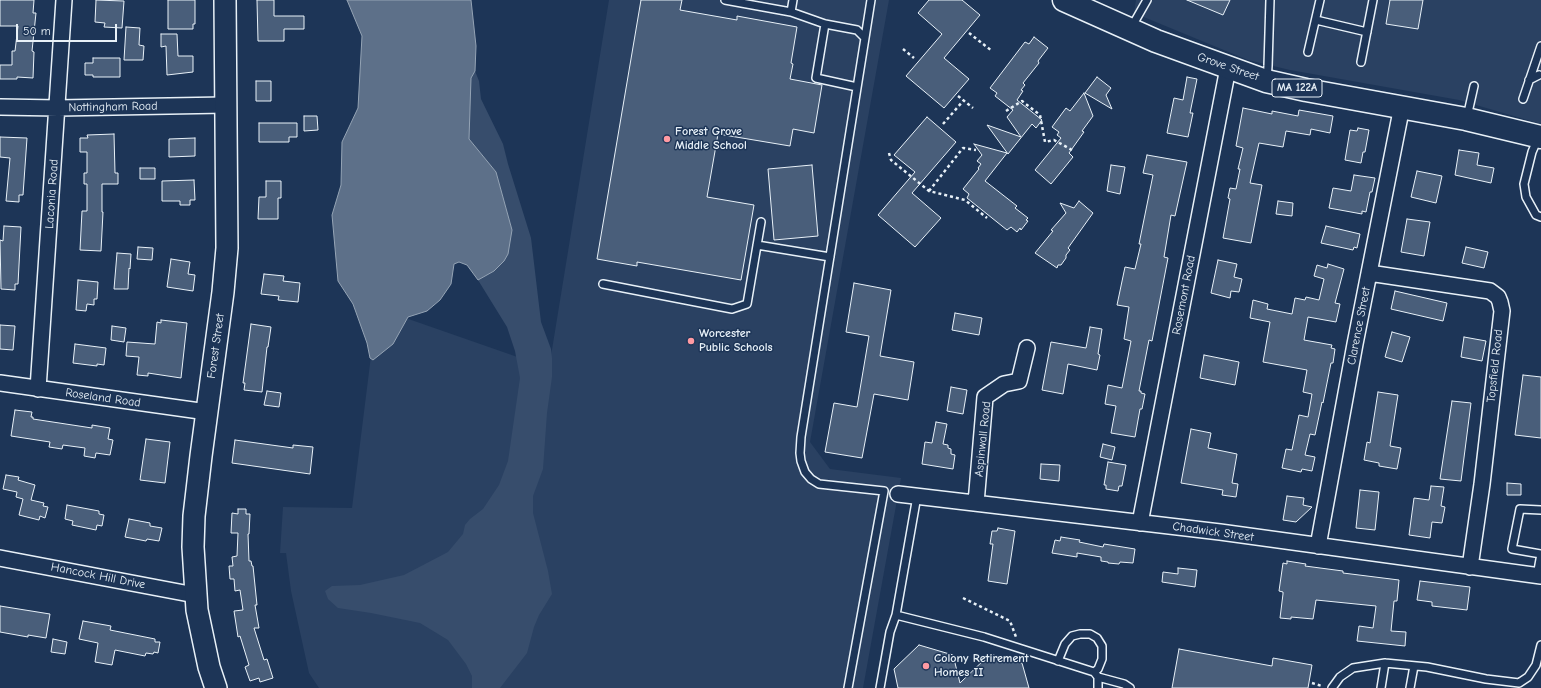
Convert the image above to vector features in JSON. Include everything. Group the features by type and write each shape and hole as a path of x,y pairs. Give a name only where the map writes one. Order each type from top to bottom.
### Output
{"main road":[{"name":"Forest Street","path":"216,688 209,667 200,629 195,595 193,547 194,516 226,255 225,0"},
{"name":"Grove Street","path":"1064,0 1156,41 1266,81 1306,90 1402,106 1540,136"}],"street":[{"name":"Laconia Road","path":"38,389 58,108 64,0"},
{"name":"Rosemont Road","path":"1140,523 1228,68"},
{"name":"Nottingham Road","path":"0,107 58,108 225,105"},
{"name":"Clarence Street","path":"1318,546 1402,106"},
{"name":"Topsfield Road","path":"1369,273 1490,291 1498,297 1500,302 1502,311 1482,484 1470,567"},
{"name":"Aspinwall Road","path":"976,503 985,397 1004,384 1019,381 1027,348"},
{"name":"Roseland Road","path":"0,383 207,412"},
{"name":"Chadwick Street","path":"891,492 1318,546 1539,576"},
{"name":"Hancock Hill Drive","path":"0,558 195,595"}],"lane":[{"path":"725,0 791,12 825,24 857,30 865,38"},
{"path":"791,12 793,0"},
{"path":"848,688 891,492 819,484 808,476 801,461 801,437 871,0"},
{"path":"1130,30 1147,0"},
{"path":"1266,81 1268,66 1270,0"},
{"path":"1308,52 1320,0"},
{"path":"1362,62 1373,0"},
{"path":"1316,20 1367,32"},
{"path":"825,24 816,78 857,87"},
{"path":"1524,99 1541,46"},
{"path":"1529,80 1539,75"},
{"path":"1466,119 1474,86"},
{"path":"1540,136 1532,152 1524,184 1526,197 1536,215 1541,217"},
{"path":"603,284 732,308 747,304 761,222"},
{"path":"757,245 830,257"},
{"path":"880,688 890,632 896,614 917,496"},
{"path":"1539,576 1541,554 1512,549 1520,509 1541,510"},
{"path":"896,614 976,635 1058,660 1124,684 1130,688"},
{"path":"1058,660 1072,636 1090,634 1097,638 1102,646 1102,658 1096,674 1098,688"},
{"path":"1506,688 1528,677 1536,666 1541,644"},
{"path":"1332,688 1340,677 1354,668 1386,663 1414,666 1486,679 1519,682"},
{"path":"1381,688 1386,663"},
{"path":"1410,688 1414,666"}],"path":[{"path":"969,33 992,51"},
{"path":"903,49 914,58"},
{"path":"958,96 973,108"},
{"path":"943,124 964,100"},
{"path":"1006,110 1022,101 1040,115 1045,142 1054,140 1072,150"},
{"path":"929,191 963,148 976,150"},
{"path":"889,153 891,160 929,191 965,200 987,218"},
{"path":"963,598 1010,621 1020,649"},
{"path":"1312,683 1322,685 1322,688"}],"shaded area":[{"path":"347,0 471,0 476,46 475,71 471,78 469,139 496,172 512,230 508,254 504,261 494,271 478,280 467,265 459,262 454,264 451,284 440,300 427,311 408,317 393,344 373,360 370,358 367,343 353,304 338,281 332,215 341,185 342,142 358,108 362,36"},
{"name":"Worcester Public Schools","path":"609,0 889,0 810,442 830,469 901,478 863,688 319,688 309,673 291,591 286,553 280,553 283,507 352,508 377,308 549,368"},
{"path":"1136,0 1541,0 1541,124 1459,100 1290,70 1248,60 1134,13"},
{"path":"475,71 479,81 481,99 503,144 531,238 541,322 551,349 552,358 552,377 547,413 543,469 533,496 533,513 548,571 552,594 539,615 527,653 500,688 472,688 472,676 466,664 448,640 420,623 338,608 328,599 325,591 332,586 360,585 404,575 448,552 463,534 465,525 483,509 499,485 508,461 520,378 515,351 507,327 478,280 494,271 512,230 496,172 469,139 471,78"}],"building":[{"path":"0,0 34,0 33,13 36,13 32,51 34,52 33,78 17,77 17,79 0,79 0,65 12,65 12,51 15,51 18,26 0,26"},
{"path":"96,0 124,1 122,28 104,27 105,23 95,22"},
{"path":"168,0 195,0 195,24 193,24 193,29 168,29"},
{"path":"257,0 274,0 274,16 304,16 304,29 284,29 284,41 258,41"},
{"name":"Forest Grove Middle School","path":"641,0 682,0 680,10 737,20 737,16 797,27 790,79 822,85 814,133 793,129 790,146 718,134 707,197 754,205 741,280 637,262 637,266 597,259"},
{"path":"929,0 962,0 980,15 944,58 969,79 944,108 906,76 942,34 918,13"},
{"path":"1187,0 1230,0 1223,15"},
{"path":"1390,0 1423,0 1418,29 1386,24"},
{"path":"126,27 140,28 139,45 144,46 143,60 124,60"},
{"path":"161,34 177,34 178,56 193,56 193,72 167,75 166,46 161,47"},
{"path":"1034,37 1048,48 1038,61 1039,63 1023,83 1025,85 1021,90 1023,91 1017,100 1042,120 1036,128 1032,124 1008,154 987,125 1021,137 1007,117 1013,110 995,96 997,93 990,88 1025,42 1029,44"},
{"path":"93,58 120,58 120,77 93,77 93,75 85,75 85,63 93,63"},
{"path":"1097,77 1111,88 1106,95 1112,109 1085,93"},
{"path":"1187,77 1197,79 1190,113 1193,113 1188,137 1167,133 1174,98 1183,100"},
{"path":"256,81 271,81 271,101 256,101"},
{"path":"1084,93 1093,116 1069,153 1073,157 1051,184 1035,170 1061,138 1057,135 1059,132 1052,127 1066,108 1070,111"},
{"path":"1243,108 1272,114 1272,111 1298,116 1299,110 1333,116 1330,133 1311,129 1310,135 1286,131 1283,147 1259,143 1250,183 1262,185 1251,243 1223,238 1230,199 1228,198 1230,188 1236,189 1240,169 1238,169 1243,148 1236,146"},
{"path":"304,116 317,116 318,130 304,131"},
{"path":"927,117 956,142 912,193 941,218 915,247 878,215 915,172 894,155"},
{"path":"259,123 297,123 297,137 289,137 289,142 259,142"},
{"path":"1358,128 1369,130 1365,152 1363,152 1361,163 1345,160 1350,130 1357,131"},
{"path":"114,134 115,173 118,173 118,184 102,184 103,212 101,251 80,250 82,211 87,211 87,184 84,184 84,173 87,173 87,152 80,152 80,138 88,138 87,135"},
{"path":"0,137 27,138 23,195 19,195 19,202 6,201 10,158 0,157"},
{"path":"195,138 195,156 169,157 169,139"},
{"path":"974,144 1007,153 985,181 1017,206 1015,208 1028,218 1026,220 1028,221 1021,230 1020,228 1017,232 1011,227 1007,230 967,198 969,194 963,189 979,169 978,168 981,164 977,161 982,155"},
{"path":"1459,150 1479,153 1477,165 1494,168 1491,183 1455,175"},
{"path":"1147,155 1187,162 1175,216 1171,215 1164,257 1168,258 1152,341 1149,340 1139,391 1145,394 1142,409 1140,409 1135,437 1111,433 1116,406 1105,404 1108,385 1122,388 1131,341 1124,339 1129,307 1117,305 1125,267 1135,269 1141,244 1139,244 1153,175 1143,173"},
{"path":"812,165 818,236 774,240 768,169"},
{"path":"1111,165 1125,167 1120,194 1107,191"},
{"path":"140,168 155,168 155,179 140,179"},
{"path":"1417,171 1442,176 1436,203 1411,197"},
{"path":"1354,175 1375,178 1372,192 1370,192 1366,212 1362,211 1362,214 1329,208 1333,188 1351,191"},
{"path":"194,180 195,200 190,200 190,205 180,205 180,201 162,201 162,181"},
{"path":"266,181 281,181 281,198 278,198 278,219 258,219 259,197 266,197"},
{"path":"1079,201 1093,213 1068,248 1070,250 1066,255 1066,258 1061,265 1058,265 1057,268 1035,253 1053,231 1051,230 1066,213 1060,203 1074,208"},
{"path":"1278,201 1293,203 1292,216 1276,214"},
{"path":"1407,219 1430,222 1424,256 1401,252"},
{"path":"4,226 21,227 18,284 15,284 15,290 1,289 0,240 3,241"},
{"path":"1326,226 1360,234 1357,248 1354,247 1353,250 1321,243"},
{"path":"138,247 153,248 152,260 137,259"},
{"path":"1466,247 1488,252 1484,268 1462,263"},
{"path":"117,253 131,254 128,289 114,289"},
{"path":"171,259 190,262 188,274 195,275 193,291 167,287"},
{"path":"1218,260 1237,264 1234,277 1242,279 1239,292 1231,291 1230,298 1211,293"},
{"path":"1328,264 1344,269 1335,303 1340,304 1336,322 1308,317 1304,340 1332,345 1331,348 1335,349 1333,363 1331,363 1315,435 1310,434 1305,455 1315,457 1312,471 1302,469 1301,472 1282,468 1286,449 1292,450 1299,415 1308,417 1312,394 1303,392 1307,370 1263,362 1270,322 1250,318 1253,300 1268,304 1267,309 1292,314 1295,298 1305,300 1306,297 1319,300 1324,279 1314,276 1317,265 1327,268"},
{"path":"264,274 284,276 283,281 300,283 298,302 278,300 279,296 261,294"},
{"path":"78,280 98,282 97,299 94,299 94,305 87,304 86,311 76,310"},
{"path":"854,283 891,290 880,356 914,362 908,400 874,394 862,458 825,452 834,403 857,407 869,336 846,332"},
{"path":"1395,291 1447,303 1443,321 1391,309"},
{"path":"955,313 982,318 979,335 952,330"},
{"path":"161,320 187,323 181,378 148,373 148,376 137,375 139,357 126,356 127,342 155,344 157,322 161,323"},
{"path":"251,324 271,327 267,347 262,392 244,390 245,383 243,383"},
{"path":"0,325 15,326 13,350 0,349"},
{"path":"112,326 126,328 124,342 111,340"},
{"path":"1090,327 1102,329 1097,370 1068,364 1063,394 1042,390 1051,342 1086,348"},
{"path":"1392,332 1410,337 1402,362 1385,357"},
{"path":"1464,337 1486,341 1482,361 1461,357"},
{"path":"75,344 106,348 104,365 97,364 97,366 73,363"},
{"path":"1204,355 1239,362 1235,385 1200,378"},
{"path":"1523,375 1541,377 1541,438 1515,435"},
{"path":"951,387 967,390 963,414 947,411"},
{"path":"267,391 281,393 279,407 264,405"},
{"path":"1378,392 1398,395 1390,446 1401,448 1397,469 1379,466 1379,463 1364,460 1367,442 1370,443"},
{"path":"1452,401 1471,403 1461,481 1440,479"},
{"path":"15,410 32,412 31,417 33,417 33,419 92,428 92,425 110,428 108,439 113,440 110,455 96,453 95,458 84,456 85,448 63,445 62,449 49,447 50,442 11,436"},
{"path":"936,422 947,424 943,444 948,445 948,448 951,449 951,454 955,455 953,469 922,464 925,442 932,443"},
{"path":"1191,429 1211,433 1208,448 1237,454 1232,483 1238,484 1236,497 1222,495 1223,490 1181,483"},
{"path":"146,439 170,442 165,483 140,480"},
{"path":"235,440 293,448 293,445 313,447 310,474 232,463"},
{"path":"1103,444 1115,447 1112,460 1100,457"},
{"path":"1108,462 1126,465 1122,486 1119,486 1118,491 1106,489 1106,485 1104,485"},
{"path":"1041,464 1060,465 1059,481 1040,479"},
{"path":"6,475 19,477 18,480 35,485 31,500 44,503 43,506 48,507 45,518 40,516 39,520 19,515 23,499 16,497 17,492 3,489"},
{"path":"1507,483 1521,484 1521,495 1507,495"},
{"path":"1431,486 1444,487 1441,506 1445,507 1442,523 1432,522 1430,538 1409,535 1414,498 1429,500"},
{"path":"1360,490 1379,492 1375,530 1356,528"},
{"path":"1287,496 1304,498 1303,505 1312,507 1296,522 1283,520"},
{"path":"67,505 99,511 99,514 104,515 102,526 97,525 96,530 72,525 73,521 65,519"},
{"path":"238,509 246,509 246,514 250,514 248,534 249,561 251,561 253,566 257,605 255,605 259,628 254,628 264,660 267,659 273,678 260,682 259,678 250,681 245,667 249,665 240,636 238,637 234,611 243,610 240,590 235,591 234,579 230,579 229,566 233,566 232,557 237,556 238,533 231,533 232,513 238,514"},
{"path":"129,519 150,523 150,526 162,528 159,541 147,539 146,541 125,537"},
{"path":"998,528 1015,531 1007,584 988,581 993,544 990,544 992,531 997,531"},
{"path":"1061,537 1080,540 1079,542 1103,547 1104,544 1135,549 1133,563 1108,563 1101,561 1101,557 1077,553 1077,557 1052,553 1055,540 1060,541"},
{"path":"1287,561 1306,564 1305,566 1343,571 1343,573 1399,580 1397,601 1394,601 1391,631 1406,632 1405,646 1357,641 1359,626 1373,628 1376,606 1316,600 1313,619 1291,617 1291,619 1280,618 1283,592 1279,591 1283,563 1287,564"},
{"path":"1178,568 1197,570 1195,587 1162,582 1163,572 1178,574"},
{"path":"1420,581 1470,587 1467,610 1432,606 1432,602 1417,600"},
{"path":"0,606 50,614 46,638 28,635 28,637 0,632"},
{"path":"83,621 111,626 110,630 155,639 155,642 160,642 158,653 146,653 145,656 115,650 112,665 95,662 98,643 79,639"},
{"path":"53,639 67,642 65,654 51,652"},
{"name":"Colony Retirement Homes II","path":"919,645 953,655 960,683 990,654 1022,663 1029,688 898,688 894,669"},
{"path":"1179,649 1272,666 1273,658 1312,665 1308,688 1172,688"}],"place":[{"name":"Forest Grove Middle School","path":"667,139"},
{"name":"Worcester Public Schools","path":"691,341"},
{"name":"Colony Retirement Homes II","path":"926,666"}]}
